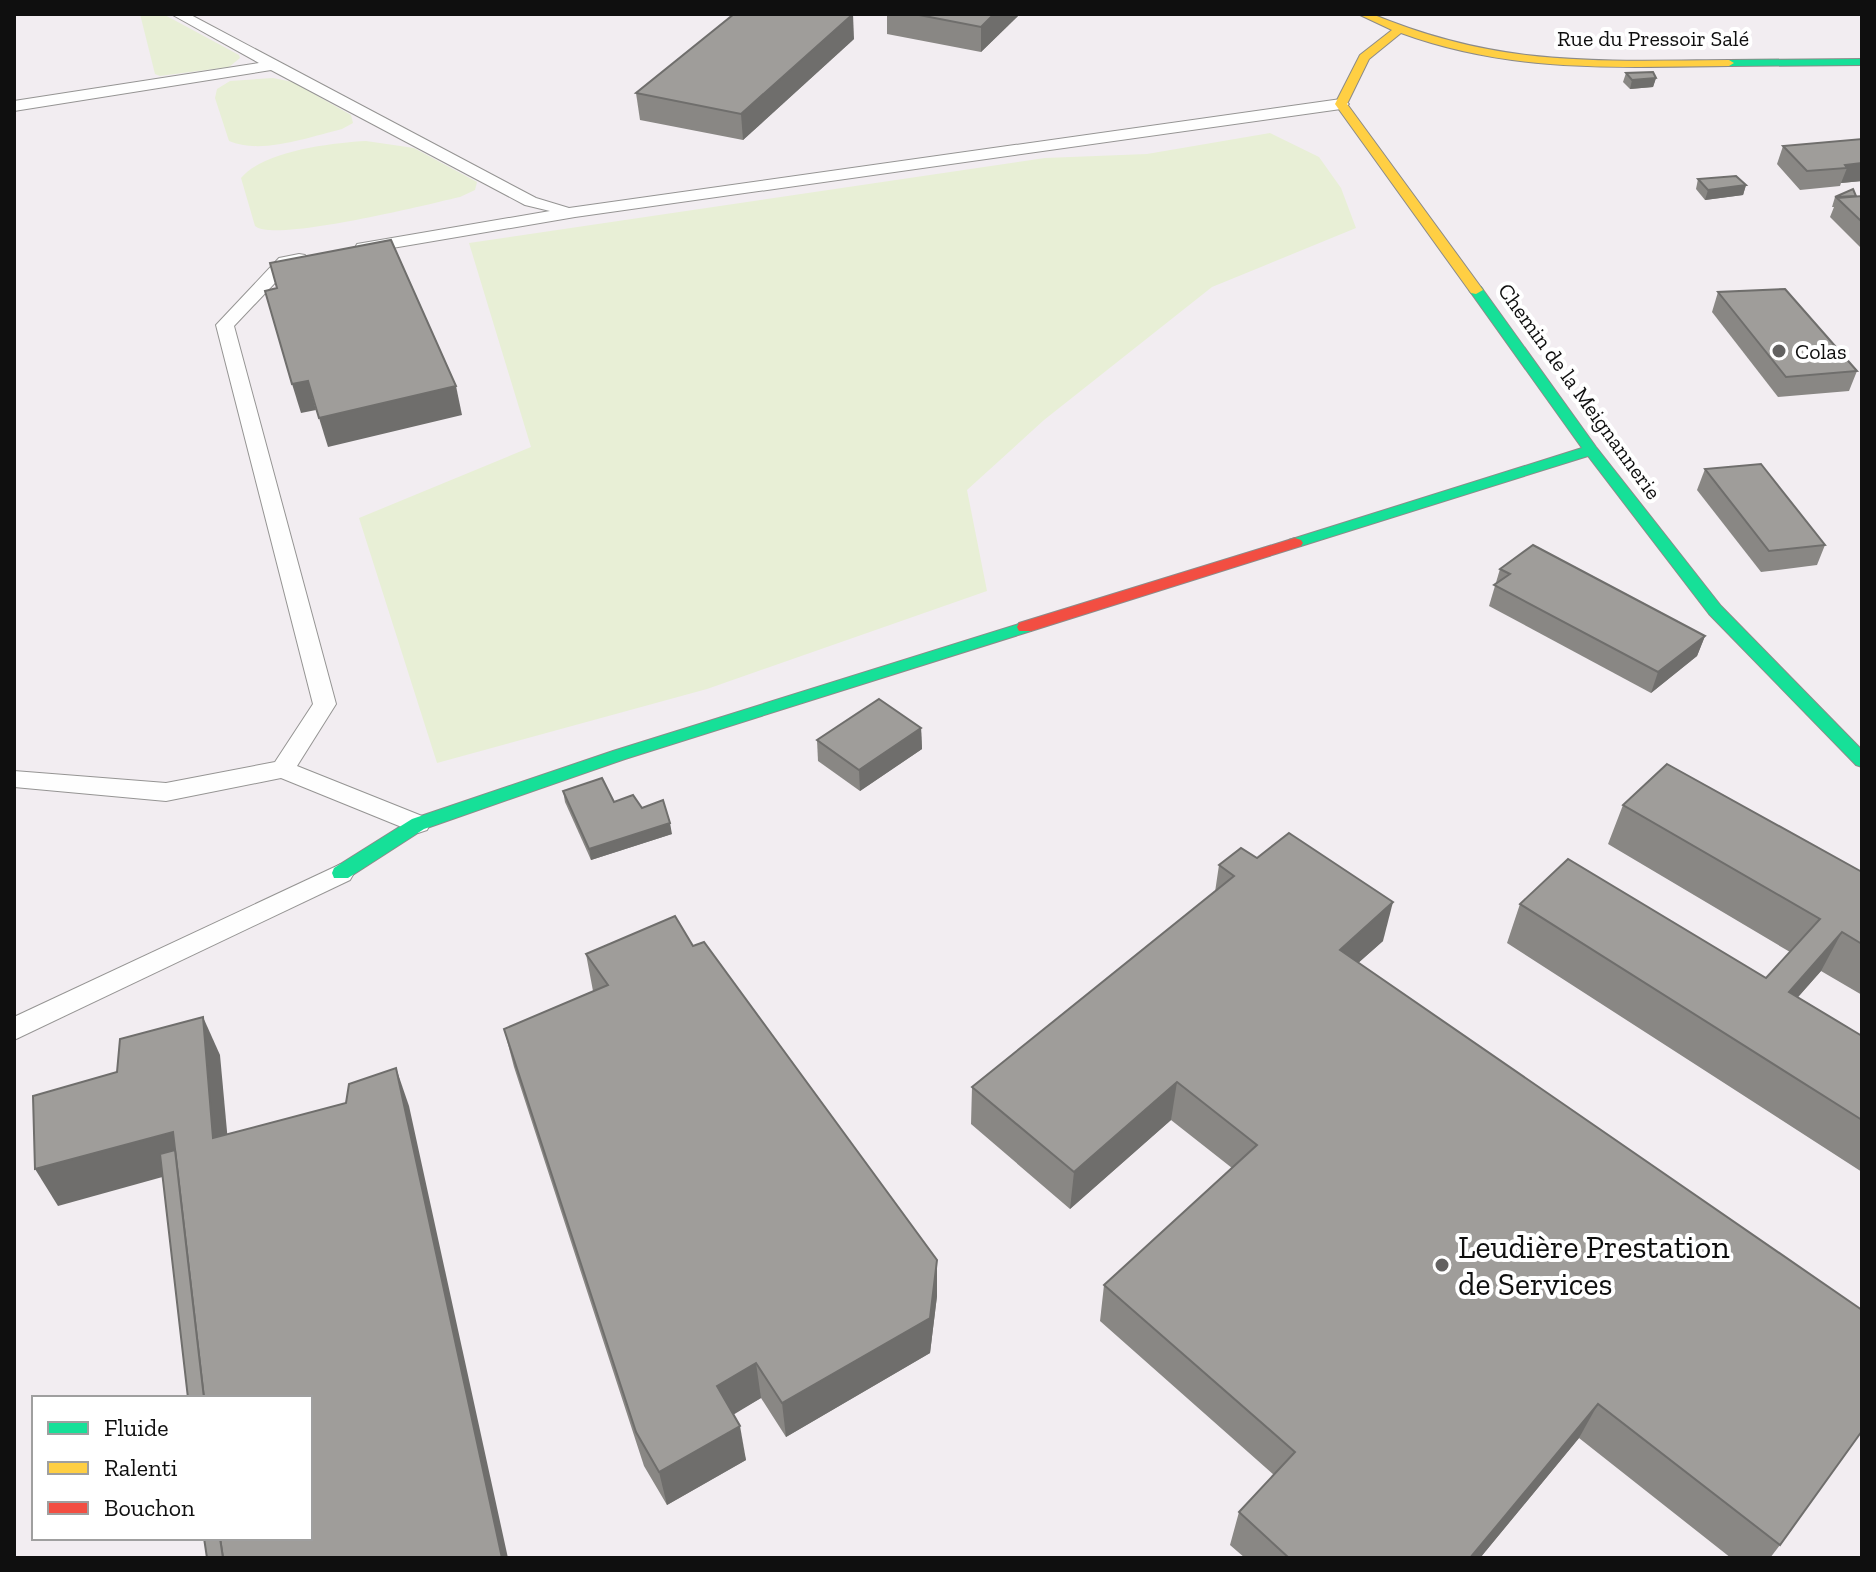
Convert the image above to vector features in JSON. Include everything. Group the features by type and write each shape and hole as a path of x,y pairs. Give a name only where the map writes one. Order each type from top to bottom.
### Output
{"street":[{"name":"Rue du Pressoir Salé","path":"1363,14 1398,30 1451,46 1563,64 1862,62"},
{"path":"1341,104 1364,57 1398,30"},
{"name":"Chemin de la Meignannerie","path":"1341,104 1591,450 1715,610 1862,761"},
{"path":"341,873 418,824 619,755 1591,450"}],"lane":[{"path":"178,14 531,202 575,212"},
{"path":"14,106 273,65"},
{"path":"346,251 575,212 1341,104"},
{"path":"283,769 325,704 225,325 285,262 315,256"},
{"path":"14,779 166,792 283,769 418,824"},
{"path":"14,1029 341,873"}],"shaded area":[{"path":"14,14 1862,14 1862,1558 14,1558"}],"green space":[{"path":"140,14 163,14 240,58 229,67 160,76 155,74"},
{"path":"273,78 293,82 351,115 353,123 342,129 270,145 242,145 229,141 215,98 217,89 230,81"},
{"path":"1270,133 1319,157 1341,188 1356,228 1212,287 1044,420 967,490 987,591 707,689 437,763 359,518 531,447 469,243 1045,158 1147,154"},
{"path":"366,141 414,148 477,182 475,190 443,201 320,226 268,230 255,226 241,178 251,169 299,150"}],"building":[{"path":"734,14 853,14 741,114 636,93"},
{"path":"914,14 994,14 981,27"},
{"path":"1653,72 1656,78 1632,80 1626,73"},
{"path":"1862,139 1862,163 1845,165 1847,168 1807,171 1783,146"},
{"path":"1736,176 1746,185 1708,190 1698,179"},
{"path":"1853,189 1856,196 1835,197"},
{"path":"1862,196 1862,222 1837,198"},
{"path":"391,240 456,386 319,418 308,381 292,384 265,291 277,288 270,263"},
{"path":"1785,289 1857,371 1786,377 1718,292"},
{"path":"1761,464 1825,545 1769,551 1705,469"},
{"path":"1533,545 1705,636 1658,672 1494,585 1510,574 1500,569"},
{"path":"879,699 921,728 859,770 817,740"},
{"path":"1667,764 1862,872 1862,944 1842,932 1789,992 1862,1036 1862,1120 1520,904 1568,859 1766,978 1820,919 1623,805"},
{"path":"602,778 614,802 633,795 642,808 663,800 670,823 589,849 563,791"},
{"name":"Leudière Prestation de Services","path":"1289,833 1393,902 1340,950 1862,1310 1862,1431 1780,1545 1598,1404 1470,1558 1289,1558 1239,1512 1295,1452 1104,1285 1257,1145 1177,1082 1074,1172 972,1087 1234,876 1219,865 1241,848 1257,858"},
{"path":"675,916 693,946 704,942 937,1260 930,1318 782,1403 756,1363 717,1386 740,1426 659,1472 636,1432 504,1029 608,985 586,954"},
{"path":"203,1017 213,1138 346,1103 349,1084 396,1068 502,1558 223,1558 220,1540 312,1540 312,1396 204,1396 173,1132 35,1169 33,1096 117,1072 120,1039"},
{"path":"175,1150 204,1396 188,1396 160,1154"},
{"path":"204,1540 220,1540 223,1558 207,1558"}],"traffic: fast":[{"path":"1729,63 1862,62"},
{"path":"1476,290 1591,450 1715,610 1862,761"},
{"path":"1295,543 1591,450"},
{"path":"341,873 418,824 619,755 1025,627"}],"traffic: slow":[{"path":"1363,14 1436,41 1538,62 1605,66 1729,63"},
{"path":"1398,30 1364,57 1341,104 1476,290"}],"traffic: jam":[{"path":"1025,627 1295,543"}],"place":[{"name":"Colas","path":"1779,351"},
{"name":"Leudière Prestation de Services","path":"1442,1265"}]}
